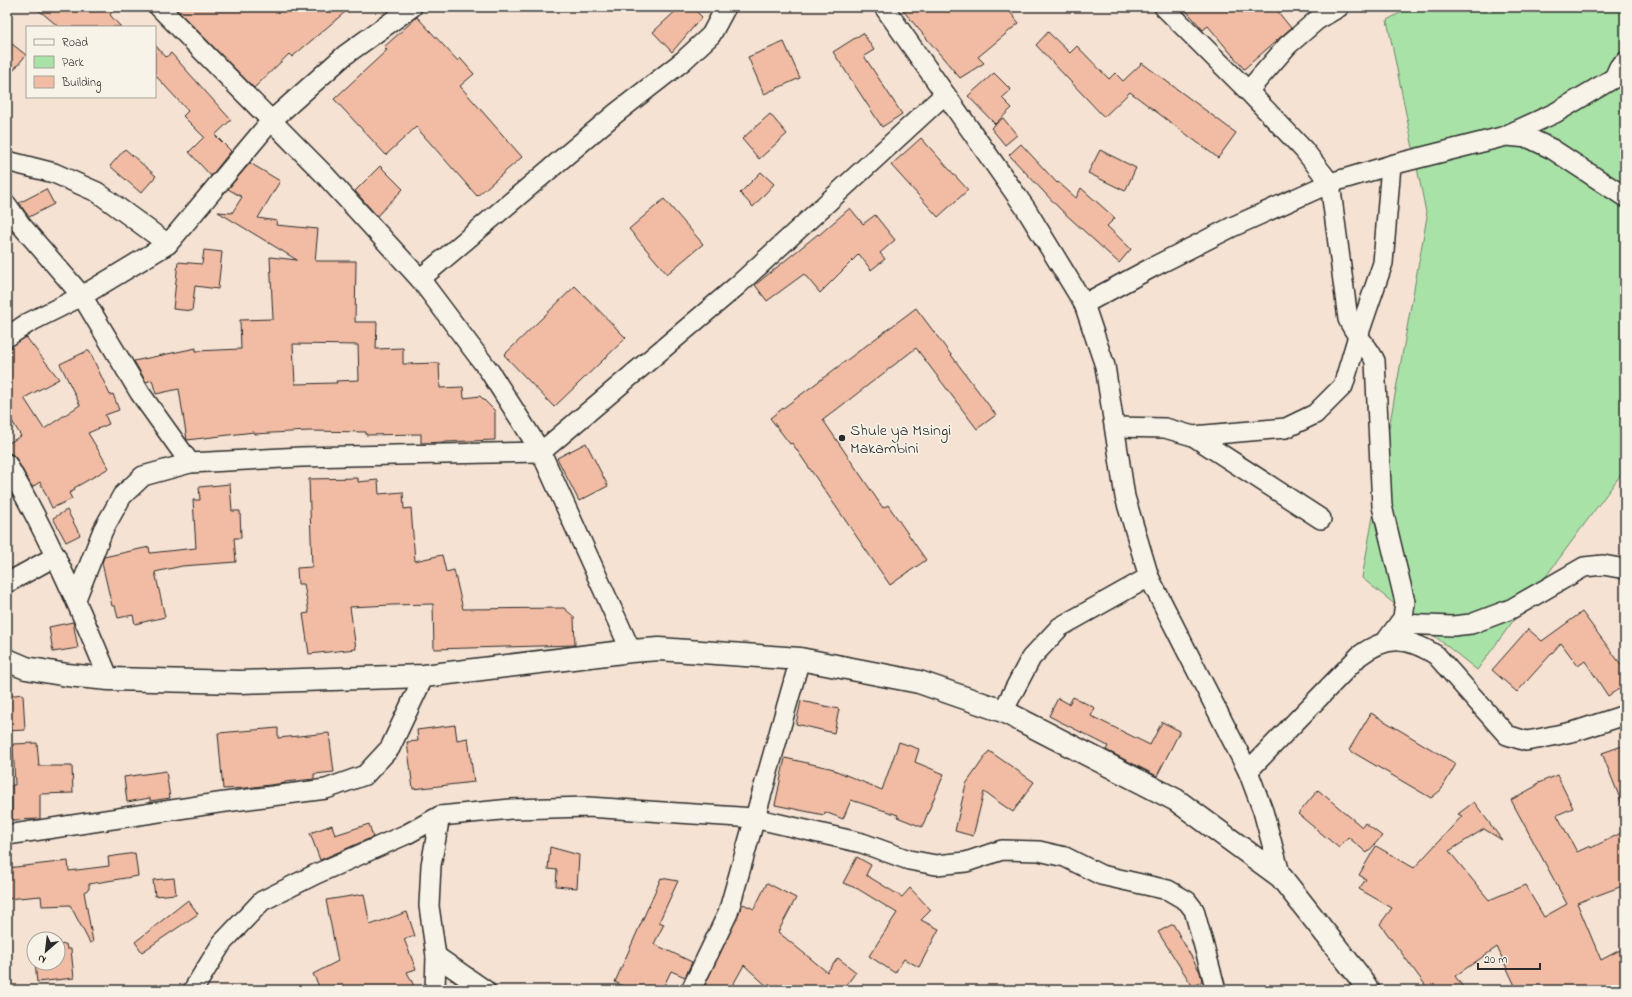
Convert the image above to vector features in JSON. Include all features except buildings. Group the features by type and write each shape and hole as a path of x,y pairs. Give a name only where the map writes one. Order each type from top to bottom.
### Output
{"street":[{"path":"159,7 323,173 420,279 490,372 541,452 631,651"},
{"path":"7,337 28,323 82,296 168,244 271,121 345,55 412,7"},
{"path":"420,279 615,114 683,61 710,35 726,7"},
{"path":"884,7 944,95 1026,209 1084,304 1105,366 1125,497 1149,577 1248,771 1263,811 1281,877"},
{"path":"1164,7 1248,91 1304,150 1330,183 1348,319 1358,336 1370,350 1375,361 1382,506 1405,602 1405,611 1400,624 1386,641"},
{"path":"1248,91 1288,45 1318,20 1339,7"},
{"path":"1084,304 1232,227 1330,183 1391,165 1506,136 1555,114 1614,78 1619,67 1625,62"},
{"path":"76,599 103,530 122,496 143,476 190,463 301,457 541,452 738,285 944,95"},
{"path":"1506,136 1529,138 1552,149 1625,197"},
{"path":"7,161 54,173 97,192 168,244"},
{"path":"1193,436 1286,428 1315,414 1343,386 1384,259 1391,165"},
{"path":"7,205 21,225 82,296 140,393 190,463"},
{"path":"1115,427 1165,428 1193,436 1321,519"},
{"path":"7,464 28,500 56,556 110,679"},
{"path":"7,583 56,556"},
{"path":"1400,624 1453,626 1471,624 1511,610 1584,567 1603,564 1625,569"},
{"path":"1003,711 1031,658 1060,627 1149,577"},
{"path":"1248,771 1359,656 1369,649 1386,641 1405,641 1422,646 1436,655 1508,734 1517,739 1526,741 1576,732 1625,715"},
{"path":"7,660 26,668 110,679 241,682 424,676 631,651 659,649 800,659 919,682 1003,711 1176,800 1281,877 1364,989"},
{"path":"691,990 728,913 800,659"},
{"path":"7,835 218,803 326,789 365,775 390,748 424,676"},
{"path":"193,990 222,943 262,902 316,874 407,834 440,816 511,809 588,807 754,818 862,843 909,860 936,865 966,862 1002,850 1039,850 1065,857 1101,875 1168,890 1187,901 1194,910 1216,990"},
{"path":"435,990 436,956 430,906 431,864 440,816"},
{"path":"436,956 485,990"}],"green space":[{"path":"1411,7 1625,7 1625,336 1621,339 1625,345 1625,469 1477,670 1362,578 1427,217 1387,20"}],"place":[{"name":"Shule ya Msingi Makambini","path":"842,438"}]}
